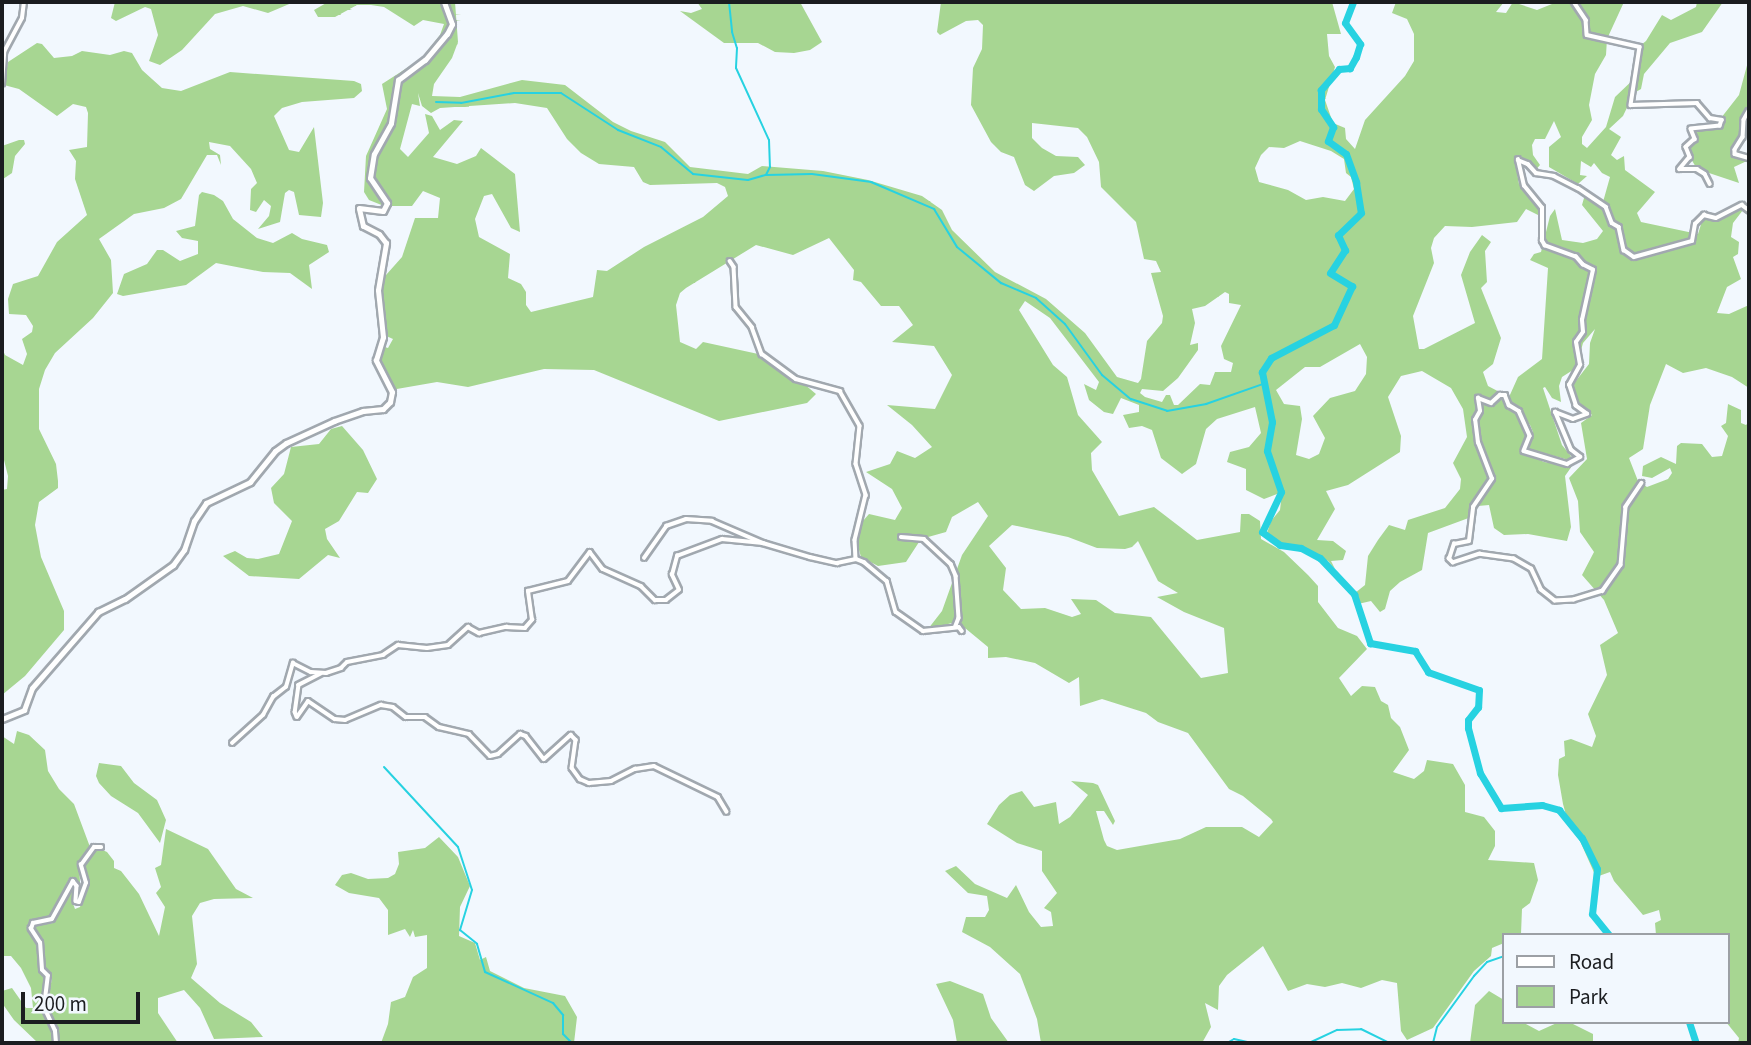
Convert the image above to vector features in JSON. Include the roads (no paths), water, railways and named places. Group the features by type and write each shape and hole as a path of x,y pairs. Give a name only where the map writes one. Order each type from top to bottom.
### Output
{"main road":[{"path":"2,719 24,710 32,688 98,612 125,598 173,565 184,550 194,521 206,503 250,482 275,451 286,443 312,434 334,421 363,411 383,409 390,402 392,392 376,359 383,337 378,297 386,243 379,234 363,226 359,208 383,211 387,203 374,188 370,178 374,154 391,123 398,80 425,60 452,24 444,2"}],"street":[{"path":"2,90 4,52 22,18 24,2"},
{"path":"1574,2 1586,20 1587,35 1640,47 1631,106 1697,103 1710,118 1722,120 1720,126 1691,129 1695,139 1686,147 1690,157 1680,169 1697,169 1705,174 1710,184"},
{"path":"1749,111 1744,120 1743,137 1735,154 1749,158"},
{"path":"1642,483 1626,507 1621,565 1603,591 1574,600 1555,601 1541,590 1531,569 1514,559 1480,554 1453,563 1448,559 1454,544 1469,541 1473,507 1492,479 1478,443 1475,420 1480,411 1478,398 1490,403 1500,395 1505,395 1509,405 1519,411 1530,436 1524,451 1567,464 1580,457 1571,450 1555,412 1573,419 1587,414 1576,405 1569,384 1580,365 1576,342 1583,331 1582,320 1593,270 1583,265 1576,257 1545,246 1542,241 1542,208 1524,186 1518,160 1528,164 1536,173 1553,176 1578,188 1606,207 1612,223 1619,227 1624,250 1634,257 1692,241 1695,224 1704,215 1716,218 1742,205 1749,210"},
{"path":"730,261 734,267 736,307 752,327 762,354 796,379 840,391 859,422 860,445 856,464 866,495 855,540 856,559"},
{"path":"643,558 666,527 686,519 712,521 763,543 829,562 856,559 887,581 896,612 923,631 956,626 962,631"},
{"path":"901,537 924,539 951,564 956,576 959,618 956,626"},
{"path":"727,812 718,797 654,766 635,769 611,781 589,783 580,779 572,768 576,740 571,735 544,759 526,736 520,734 498,754 490,755 463,732 439,727 425,717 406,717 393,707 381,705 345,720 335,719 307,701 297,717 295,712 299,685 323,673 341,668 347,662 383,655 398,645 426,648 448,645 468,627 478,634 506,626 525,628 532,620 528,591 568,581 590,552 603,569 641,586 655,600 666,600 679,590 672,575 677,556 722,539 763,543"},
{"path":"233,743 263,715 273,697 286,687 293,663 311,672 323,673"},
{"path":"56,1043 55,1031 44,1007 48,976 42,970 40,943 31,929 33,923 52,919 73,881 77,886 76,901 79,902 86,883 81,865 94,847 100,848"}],"waterway":[{"path":"729,2 732,32 737,48 736,68 769,140 770,167 766,175"},
{"path":"1353,2 1345,23 1360,44 1356,57 1350,68 1339,69 1321,90 1321,109 1333,127 1328,141 1346,154 1356,182 1361,213 1338,235 1345,250 1330,273 1352,286 1334,325 1271,358 1262,372 1272,422 1267,451 1281,492 1262,532 1280,545 1301,548 1320,558 1354,594 1370,643 1415,651 1428,672 1479,690 1478,707 1468,720 1468,728 1480,773 1501,808 1542,805 1559,810 1582,838 1597,869 1592,914 1607,933"},
{"path":"436,102 461,103 514,93 561,93 618,130 661,147 693,174 748,180 766,175 812,174 871,182 934,209 957,247 1001,283 1036,298 1065,324 1102,375 1131,399 1167,411 1206,404 1263,384"},
{"path":"384,767 458,847 472,890 460,930 477,944 485,972 553,1003 563,1015 563,1034 572,1043"},
{"path":"1433,1043 1437,1027 1474,976 1487,962 1502,957"},
{"path":"1690,1024 1696,1043"},
{"path":"1309,1043 1337,1030 1361,1029 1390,1043"},
{"path":"1227,1043 1234,1039 1251,1043"}]}
